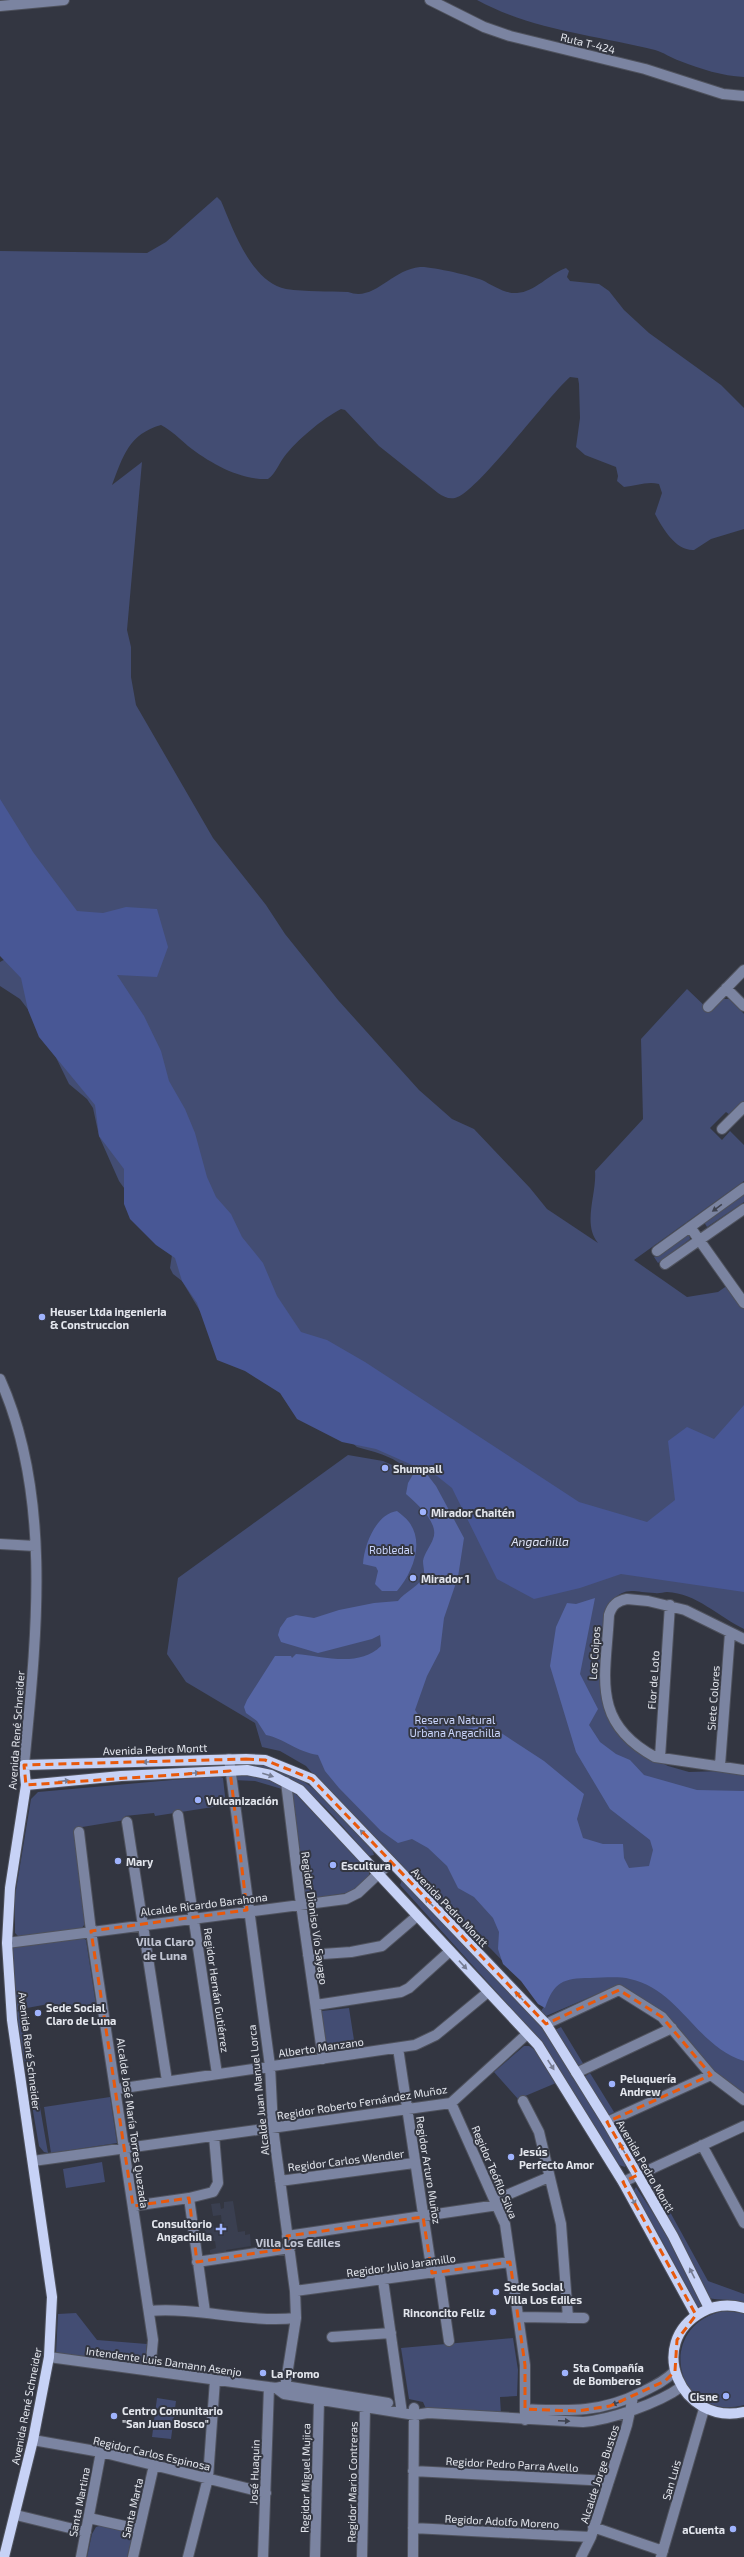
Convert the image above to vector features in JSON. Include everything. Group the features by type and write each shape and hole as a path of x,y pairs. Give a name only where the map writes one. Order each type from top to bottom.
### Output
{"main road":[{"name":"Avenida Pedro Montt","path":"24,1765 229,1759 265,1760 312,1779 546,2024 638,2175 673,2236 709,2308"},
{"name":"Avenida René Schneider","path":"4,2557 16,2516 33,2440 49,2357 52,2297 12,2020 7,1943 10,1888 26,1785 24,1765"},
{"path":"26,1785 121,1776 230,1771 257,1772 286,1782 300,1790 527,2034 552,2066 623,2182 696,2316"},
{"path":"744,2308 723,2305 709,2308 688,2322 677,2340 674,2350 675,2371 681,2387 691,2400 704,2409 723,2414 744,2413"}],"street":[{"path":"0,6 64,0"},
{"name":"Ruta T-424","path":"430,0 484,27 510,36 645,69 723,94 744,96"},
{"path":"708,1007 744,970"},
{"path":"726,988 744,1006"},
{"path":"722,1129 744,1107"},
{"path":"657,1251 744,1188"},
{"path":"665,1264 744,1208"},
{"path":"690,1227 744,1303"},
{"name":"Avenida René Schneider","path":"0,1380 24,1450 32,1498 35,1546 32,1678 24,1765"},
{"path":"0,1544 35,1546"},
{"name":"Los Coipos","path":"744,1639 670,1605 627,1598 620,1600 611,1609 608,1628 604,1688 611,1714 633,1742 646,1752 660,1757 687,1762 720,1765 744,1770"},
{"name":"Flor de Loto","path":"660,1757 670,1605"},
{"name":"Siete Colores","path":"720,1765 730,1633"},
{"name":"Alcalde Juan Manuel Lorca","path":"229,1759 247,1910 270,2066 273,2128 295,2291 296,2318 278,2389"},
{"name":"Regidor Dioniso Vío Sayago","path":"286,1782 301,1904 323,2059"},
{"name":"Regidor Hernán Gutiérrez","path":"178,1815 217,2074"},
{"path":"127,1822 144,1924 167,2081"},
{"name":"Alcalde José María Torres Quezada","path":"79,1832 91,1931 117,2089 153,2340 150,2371"},
{"name":"Alcalde Ricardo Barahona","path":"7,1943 247,1910 346,1899 358,1893 379,1875 391,1862"},
{"path":"308,1955 351,1952 382,1946 417,1916"},
{"path":"316,2006 401,1992 410,1988 450,1951"},
{"path":"546,2024 619,1990 662,2017 711,2075 744,2100"},
{"name":"Alberto Manzano","path":"117,2089 415,2045 436,2035 488,1992"},
{"path":"576,2073 672,2028"},
{"name":"Regidor Roberto Fernández Muñoz","path":"33,2161 451,2103 527,2034"},
{"name":"Regidor Arturo Muñoz","path":"398,2048 423,2217 436,2272 449,2341"},
{"path":"607,2122 711,2075"},
{"path":"524,2101 539,2132 561,2224 568,2318"},
{"name":"Regidor Teófilo Silva","path":"451,2103 505,2224 526,2365 525,2420"},
{"path":"623,2182 744,2126"},
{"path":"133,2206 210,2194 217,2186 214,2136"},
{"path":"702,2145 744,2223"},
{"name":"Regidor Carlos Wendler","path":"280,2181 414,2163"},
{"path":"287,2236 423,2217 496,2202 549,2177"},
{"path":"189,2198 205,2312"},
{"path":"198,2262 290,2248"},
{"name":"Regidor Julio Jaramillo","path":"295,2291 510,2262"},
{"path":"383,2280 401,2409"},
{"path":"149,2311 173,2309 272,2320 296,2318"},
{"path":"518,2317 584,2318"},
{"path":"332,2337 391,2333"},
{"name":"Intendente Luis Damann Asenjo","path":"49,2357 278,2389 428,2413 525,2420 593,2421 612,2417 632,2410 681,2387"},
{"path":"525,2409 588,2410 610,2406 665,2381 675,2371"},
{"path":"188,2557 208,2478 215,2380"},
{"name":"Intendente Luis Damann Asenjo","path":"278,2389 319,2400 366,2407 401,2409"},
{"name":"José Huaquin","path":"263,2557 266,2493 278,2389"},
{"name":"Alcalde Jorge Bustos","path":"581,2557 592,2532 632,2410 633,2396"},
{"name":"Regidor Miguel Mujica","path":"315,2557 319,2400"},
{"name":"Regidor Mario Contreras","path":"362,2557 366,2407"},
{"name":"San Luis","path":"662,2554 704,2409"},
{"path":"413,2557 414,2411"},
{"name":"Regidor Carlos Espinosa","path":"33,2440 101,2452 266,2493"},
{"name":"Santa Martina","path":"81,2557 101,2452"},
{"name":"Santa Marta","path":"136,2556 138,2530 154,2465"},
{"name":"Regidor Pedro Parra Avello","path":"413,2471 609,2481"},
{"path":"16,2516 86,2532"},
{"path":"89,2518 138,2530"},
{"name":"Regidor Adolfo Moreno","path":"413,2528 592,2532 662,2554"}],"highlighted area":[{"path":"246,1759 265,1760 312,1779 546,2024 619,1990 662,2017 711,2075 607,2122 638,2175 623,2182 696,2315 677,2340 675,2371 665,2381 610,2406 578,2411 525,2409 525,2365 510,2262 432,2273 423,2217 287,2236 290,2248 197,2262 189,2198 133,2206 91,1931 247,1910 230,1771 26,1785 24,1765"}],"shaded area":[{"name":"Consultorio Angachilla","path":"233,2201 238,2232 245,2231 245,2235 250,2234 251,2246 226,2250 226,2253 210,2253 210,2250 216,2248 215,2241 211,2241 210,2235 206,2236 204,2224 213,2222 214,2227 222,2226 221,2215 213,2216 211,2204 220,2203 221,2209 224,2208 224,2202"}],"green space":[{"path":"477,0 744,0 744,77 720,74 677,60 655,50 542,25 498,10"},
{"path":"217,197 221,201 231,226 253,265 263,276 274,284 286,289 348,292 358,294 366,293 409,269 425,267 470,276 482,280 503,291 517,293 530,290 566,268 569,271 567,277 570,281 599,284 609,291 624,310 649,333 721,385 744,408 744,529 711,539 694,550 681,547 676,543 666,532 655,514 662,493 659,484 646,483 624,487 617,481 618,476 616,467 585,455 576,447 580,418 579,384 578,378 570,377 479,480 455,498 442,496 438,493 379,446 345,410 341,409 318,424 289,450 275,472 268,479 246,477 215,464 188,446 172,432 161,425 141,434 134,440 124,456 112,485 142,462 127,630 131,647 131,677 136,705 213,838 266,905 285,934 338,1000 419,1090 452,1119 474,1129 530,1188 547,1209 598,1243 593,1235 591,1227 591,1208 595,1171 643,1119 641,1039 687,989 710,1011 723,999 730,999 744,1014 744,1101 730,1115 726,1112 710,1128 722,1140 730,1131 744,1145 744,1181 634,1260 687,1297 718,1292 731,1283 744,1300 744,1629 698,1601 678,1593 647,1593 630,1591 620,1594 608,1605 605,1687 621,1727 654,1759 668,1766 689,1772 722,1771 744,1774 744,2095 717,2076 663,2012 618,1985 546,2016 541,2011 545,2005 491,1949 391,1857 340,1805 306,1766 280,1751 262,1747 255,1723 186,1682 167,1654 178,1578 348,1455 383,1461 410,1473 405,1467 393,1459 379,1453 357,1447 203,1316 182,1281 173,1274 170,1268 172,1255 119,1181 99,1136 93,1108 87,1099 69,1084 40,1025 20,999 0,986 0,962 11,956 0,938 0,251 147,253 166,242"},
{"path":"744,1193 744,1202 707,1227 704,1222"},
{"path":"686,1234 689,1234 690,1239 658,1263 654,1257"},
{"name":"Reserva Natural Urbana Angachilla","path":"419,1464 436,1486 464,1538 458,1577 444,1618 440,1651 427,1676 415,1710 432,1735 489,1725 544,1761 584,1794 577,1819 583,1838 603,1844 623,1844 624,1858 629,1868 649,1866 653,1850 650,1840 610,1809 576,1752 550,1666 556,1627 567,1603 576,1604 595,1598 580,1674 598,1709 589,1725 600,1742 616,1754 630,1760 644,1775 697,1790 744,1791 744,2061 728,2054 713,2044 676,2006 662,1994 647,1985 630,1979 610,1977 573,1979 561,1983 556,1987 548,1999 545,2008 538,2004 521,1981 503,1964 498,1949 499,1932 493,1918 474,1897 458,1888 447,1866 428,1848 412,1839 398,1843 381,1831 339,1788 325,1771 318,1755 303,1751 279,1739 266,1735 257,1721 246,1713 244,1707 247,1700 275,1656 291,1656 292,1658 296,1654 352,1659 372,1653 381,1646 380,1635 372,1639 318,1653 281,1642 278,1635 280,1628 287,1618 296,1615 314,1618 339,1610 374,1603 398,1601 420,1582 424,1574 423,1561 433,1539 434,1533 433,1526 426,1514 406,1494 408,1483"},
{"name":"Robledal","path":"397,1511 408,1521 414,1530 416,1539 415,1558 412,1567 397,1591 382,1591 375,1584 378,1571 376,1567 363,1564 364,1556 372,1532 377,1524 390,1513"},
{"path":"246,1763 281,1770 307,1784 329,1803 365,1841 373,1851 374,1855 369,1856 329,1812 300,1786 284,1776 266,1769 246,1766"},
{"path":"240,1772 277,1781 282,1789 255,1781 233,1780 234,1776"},
{"path":"217,1776 223,1778 226,1805 155,1816 154,1813 125,1816 125,1820 76,1828 86,1922 82,1928 19,1937 15,1933 15,1896 31,1799 38,1792"},
{"path":"292,1790 369,1871 369,1878 352,1892 303,1900 287,1793"},
{"path":"402,1880 544,2028 627,2163 625,2167 619,2165 540,2040 400,1885"},
{"path":"81,1936 86,1940 96,2005 56,2012 54,2003 16,2010 10,1950 17,1945"},
{"path":"349,2008 356,2053 327,2056 320,2014 322,2011"},
{"path":"23,2010 48,2153 44,2152 39,2146 16,2012"},
{"path":"561,2027 584,2065 579,2067 555,2030"},
{"path":"524,2046 529,2046 536,2050 556,2083 518,2099 494,2072"},
{"path":"590,2073 614,2112 608,2115 584,2077"},
{"path":"110,2097 117,2143 51,2153 44,2107"},
{"path":"621,2125 644,2165 639,2168 614,2129"},
{"path":"102,2162 105,2182 66,2188 63,2169"},
{"path":"653,2181 708,2281 744,2294 744,2303 708,2298 649,2183"},
{"path":"636,2187 670,2239 704,2306 698,2308 660,2237 633,2192"},
{"path":"723,2311 744,2313 744,2405 721,2407 702,2400 689,2387 682,2371 681,2353 687,2335 701,2320"},
{"path":"76,2313 97,2340 147,2344 145,2360 142,2363 56,2354 58,2314"},
{"path":"513,2338 518,2370 517,2396 500,2397 501,2414 427,2411 423,2402 409,2399 401,2348"},
{"path":"157,2398 176,2401 171,2439 152,2437"},
{"path":"102,2525 127,2532 132,2538 127,2557 87,2557 92,2534 96,2527"}],"water":[{"name":"Angachilla","path":"0,799 33,852 77,911 103,913 126,907 157,909 168,947 157,977 117,975 144,1016 161,1051 169,1081 185,1109 195,1133 207,1177 216,1197 231,1214 242,1237 263,1263 277,1296 301,1332 327,1340 365,1362 579,1502 647,1522 675,1500 668,1441 687,1427 714,1439 744,1405 744,1592 621,1574 580,1588 534,1599 497,1579 452,1488 437,1476 376,1449 342,1442 297,1419 280,1393 245,1371 217,1360 197,1303 182,1281 175,1258 156,1245 130,1219 124,1204 124,1169 99,1136 95,1105 39,1037 28,1010 21,978 0,956"}],"place":[{"name":"Heuser Ltda ingenieria & Construccion","path":"42,1317"},
{"name":"Shumpall","path":"385,1468"},
{"name":"Mirador Chaitén","path":"423,1512"},
{"name":"Mirador 1","path":"413,1578"},
{"name":"Vulcanización","path":"198,1800"},
{"name":"Mary","path":"118,1861"},
{"name":"Escultura","path":"333,1865"},
{"name":"Sede Social Claro de Luna","path":"38,2013"},
{"name":"Peluquería Andrew","path":"612,2084"},
{"name":"Jesús Perfecto Amor","path":"511,2157"},
{"name":"Consultorio Angachilla","path":"221,2229"},
{"name":"Sede Social Villa Los Ediles","path":"496,2292"},
{"name":"Rinconcito Feliz","path":"493,2312"},
{"name":"La Promo","path":"263,2373"},
{"name":"5ta Compañía de Bomberos","path":"565,2373"},
{"name":"Cisne","path":"726,2396"},
{"name":"Centro Comunitario \"San Juan Bosco\"","path":"114,2416"},
{"name":"aCuenta","path":"733,2529"}],"district":[{"name":"Villa Claro de Luna","path":"165,1948"},
{"name":"Villa Los Ediles","path":"298,2242"}]}
